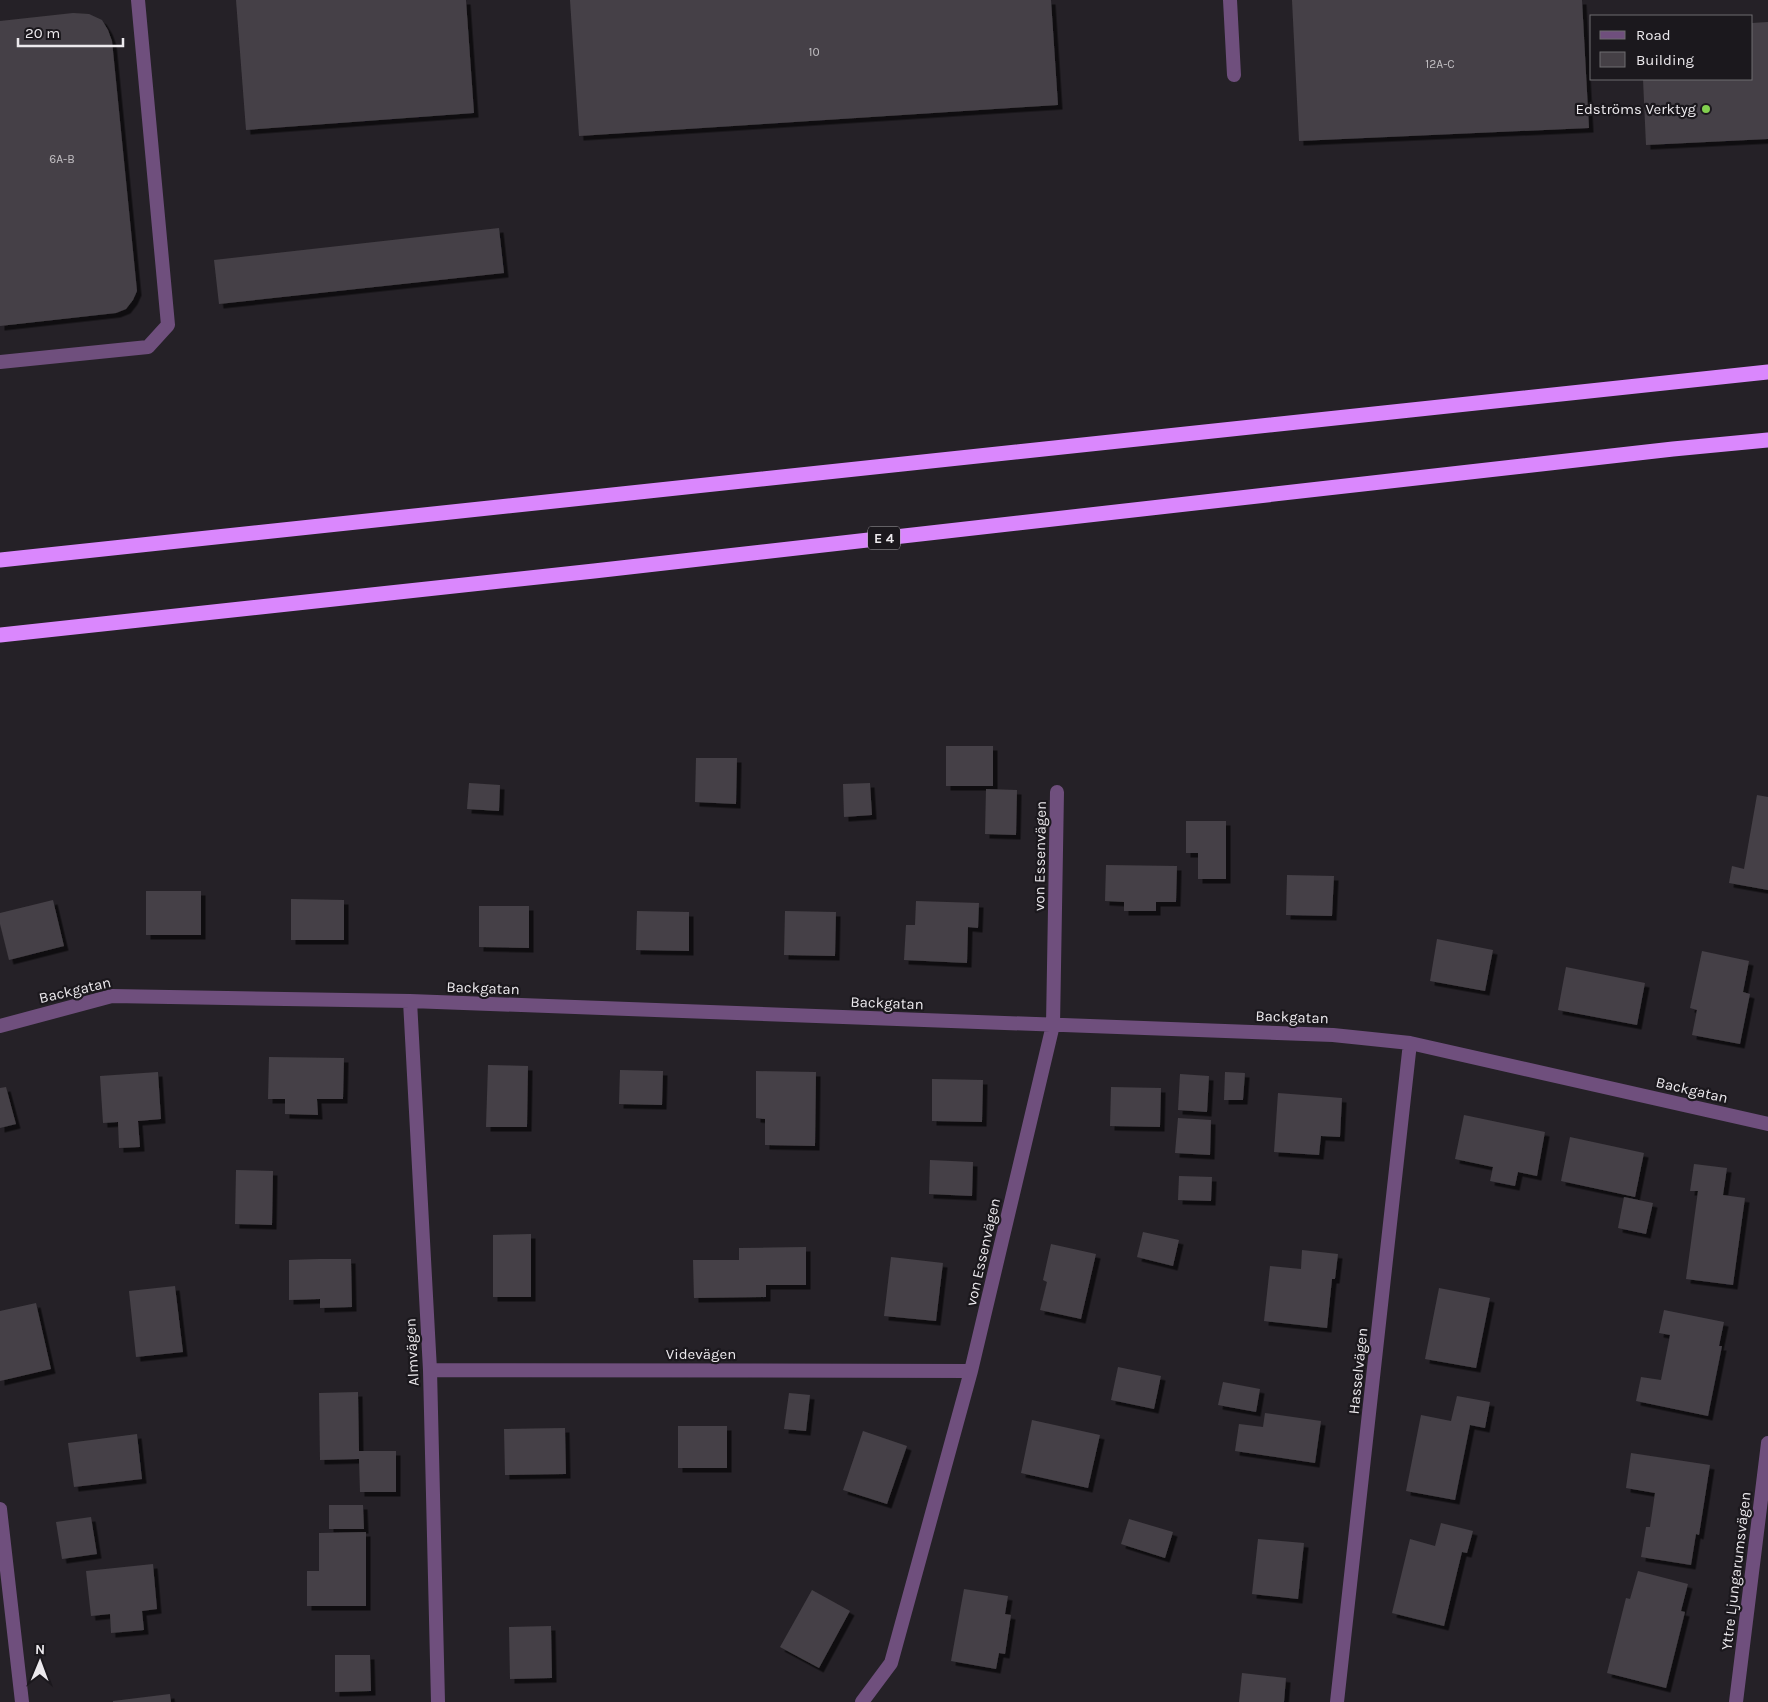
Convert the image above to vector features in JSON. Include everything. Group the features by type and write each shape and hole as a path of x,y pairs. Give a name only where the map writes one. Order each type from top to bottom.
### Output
{"highway":[{"path":"0,560 1768,372"},
{"name":"E 4","path":"0,635 1768,440"}],"street":[{"path":"0,362 148,347 168,325 138,0"},
{"path":"1230,0 1234,75"},
{"name":"von Essenvägen","path":"862,1702 891,1663 972,1371 1053,1025 1057,792"},
{"name":"Backgatan","path":"0,1026 112,996 410,1001 1333,1035 1410,1043 1768,1124"},
{"name":"Almvägen","path":"410,1001 430,1370 438,1702"},
{"name":"Hasselvägen","path":"1337,1702 1410,1043"},
{"name":"Videvägen","path":"430,1370 972,1371"},
{"name":"Yttre Ljungarumsvägen","path":"1736,1702 1768,1443"},
{"path":"0,1509 22,1702"}],"building":[{"path":"236,0 466,0 474,113 246,130"},
{"path":"570,0 1051,0 1058,105 579,136"},
{"path":"1292,0 1582,0 1589,128 1299,141"},
{"path":"73,13 89,14 102,20 112,41 137,291 126,309 116,313 0,326 0,21"},
{"name":"Edströms Verktyg","path":"1768,22 1768,139 1646,145 1643,80 1753,80 1753,23"},
{"path":"499,228 504,273 219,304 214,260"},
{"path":"946,746 993,746 993,786 946,786"},
{"path":"696,758 737,758 736,804 695,802"},
{"path":"469,783 500,785 499,811 467,809"},
{"path":"870,783 872,815 844,817 843,784"},
{"path":"986,789 1017,790 1016,835 985,834"},
{"path":"1757,795 1768,797 1768,890 1729,883 1732,866 1744,869"},
{"path":"1186,821 1226,821 1226,879 1198,879 1198,853 1186,853"},
{"path":"1106,865 1177,866 1176,902 1156,902 1156,911 1124,911 1124,902 1105,901"},
{"path":"1287,875 1334,876 1332,916 1286,915"},
{"path":"146,891 201,891 201,935 146,935"},
{"path":"291,899 344,900 344,940 291,940"},
{"path":"53,900 64,946 9,960 0,924 0,913"},
{"path":"916,901 979,903 978,928 968,927 967,963 904,960 906,925 915,925"},
{"path":"479,906 529,906 529,948 479,947"},
{"path":"637,911 689,912 689,951 636,950"},
{"path":"785,911 836,912 835,956 784,955"},
{"path":"1437,939 1493,950 1485,991 1430,981"},
{"path":"1702,951 1749,961 1743,992 1750,994 1740,1044 1692,1035 1697,1010 1690,1008"},
{"path":"1566,967 1645,983 1637,1025 1558,1010"},
{"path":"269,1057 344,1058 343,1099 317,1099 318,1115 285,1114 285,1099 268,1099"},
{"path":"488,1065 528,1066 527,1127 486,1127"},
{"path":"620,1070 663,1071 662,1105 619,1104"},
{"path":"756,1071 816,1072 815,1146 765,1145 765,1119 756,1118"},
{"path":"158,1072 161,1119 138,1121 140,1147 119,1148 118,1122 103,1123 100,1076"},
{"path":"1225,1072 1245,1073 1243,1100 1224,1100"},
{"path":"1180,1074 1209,1076 1207,1112 1178,1110"},
{"path":"932,1079 983,1080 982,1122 932,1121"},
{"path":"6,1087 16,1124 0,1128 0,1088"},
{"path":"1111,1087 1161,1088 1160,1127 1110,1126"},
{"path":"1278,1093 1342,1098 1340,1137 1321,1136 1319,1155 1274,1152"},
{"path":"1464,1115 1545,1132 1537,1176 1518,1172 1515,1186 1490,1181 1493,1167 1455,1159"},
{"path":"1178,1118 1211,1120 1210,1155 1175,1153"},
{"path":"1570,1137 1644,1153 1635,1197 1561,1181"},
{"path":"930,1160 973,1162 972,1196 929,1194"},
{"path":"1694,1164 1727,1168 1723,1195 1745,1198 1733,1285 1686,1279 1698,1191 1690,1191"},
{"path":"236,1170 273,1171 272,1225 235,1224"},
{"path":"1179,1176 1212,1177 1211,1201 1178,1200"},
{"path":"1624,1197 1653,1203 1646,1234 1618,1228"},
{"path":"1143,1232 1179,1240 1173,1266 1137,1257"},
{"path":"531,1234 531,1297 493,1297 493,1235"},
{"path":"1051,1244 1096,1254 1081,1319 1040,1310 1047,1282 1043,1280"},
{"path":"806,1247 806,1285 766,1285 766,1297 694,1298 693,1260 739,1260 739,1248"},
{"path":"1302,1250 1338,1254 1335,1279 1332,1279 1327,1328 1264,1321 1270,1266 1301,1269"},
{"path":"891,1257 943,1263 936,1321 884,1316"},
{"path":"351,1259 352,1307 320,1308 320,1299 289,1300 289,1260"},
{"path":"175,1286 183,1352 136,1357 129,1291"},
{"path":"1439,1288 1490,1298 1476,1368 1425,1359"},
{"path":"36,1303 51,1369 0,1381 0,1311"},
{"path":"1664,1310 1724,1322 1719,1346 1722,1346 1708,1416 1636,1401 1641,1377 1661,1380 1670,1335 1659,1333"},
{"path":"1118,1367 1161,1376 1154,1409 1111,1400"},
{"path":"1223,1382 1260,1389 1256,1412 1218,1405"},
{"path":"358,1392 359,1451 396,1451 396,1492 360,1492 359,1459 320,1460 319,1393"},
{"path":"789,1393 810,1395 806,1431 784,1429"},
{"path":"1457,1396 1490,1402 1485,1428 1470,1425 1455,1500 1406,1491 1421,1415 1451,1421"},
{"path":"1265,1413 1321,1421 1315,1463 1235,1451 1239,1424 1263,1427"},
{"path":"1032,1420 1100,1435 1088,1488 1021,1473"},
{"path":"678,1426 727,1426 727,1468 678,1468"},
{"path":"565,1428 566,1474 505,1475 504,1429"},
{"path":"863,1431 907,1446 887,1504 843,1490"},
{"path":"137,1434 142,1479 74,1487 68,1443"},
{"path":"1631,1453 1710,1465 1699,1535 1696,1534 1691,1565 1641,1557 1646,1527 1650,1527 1655,1493 1626,1488"},
{"path":"329,1505 363,1505 364,1529 329,1529"},
{"path":"91,1517 97,1554 62,1559 56,1522"},
{"path":"1129,1519 1173,1532 1165,1558 1121,1544"},
{"path":"1441,1523 1473,1531 1467,1553 1462,1552 1444,1626 1392,1613 1410,1539 1435,1546"},
{"path":"366,1532 366,1606 307,1606 307,1571 319,1571 319,1533"},
{"path":"1258,1539 1304,1543 1298,1599 1252,1594"},
{"path":"153,1564 157,1609 142,1611 144,1630 111,1633 110,1614 91,1616 86,1571"},
{"path":"1638,1571 1688,1584 1681,1611 1685,1612 1666,1688 1607,1673 1626,1598 1630,1599"},
{"path":"964,1589 1008,1596 1005,1614 1011,1615 1005,1654 999,1653 996,1669 951,1661"},
{"path":"812,1590 850,1611 819,1668 780,1647"},
{"path":"551,1626 552,1678 510,1679 509,1627"},
{"path":"335,1655 370,1655 371,1691 335,1692"},
{"path":"1242,1673 1286,1678 1284,1702 1239,1702"},
{"path":"170,1694 171,1702 113,1702 113,1701"}],"place":[{"name":"Edströms Verktyg","path":"1706,109"}]}
